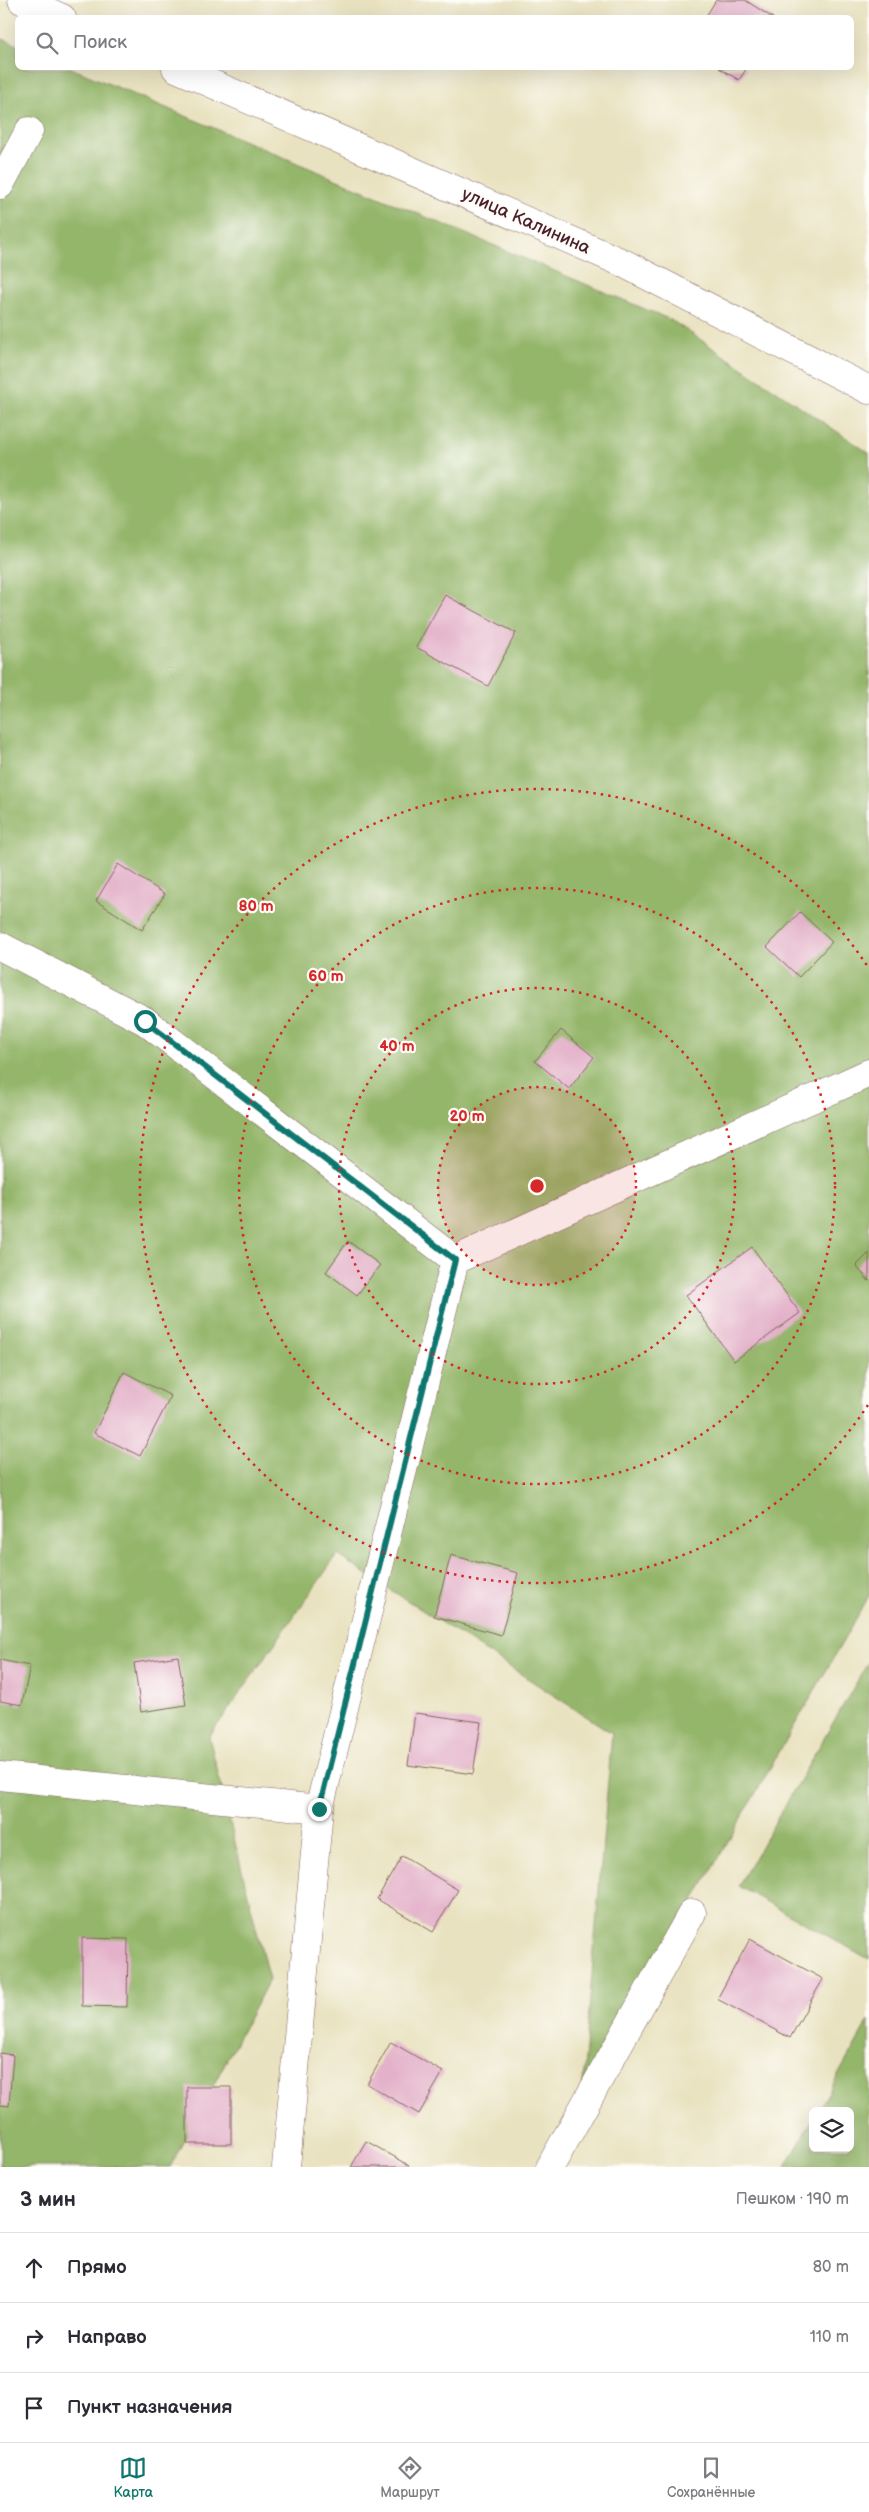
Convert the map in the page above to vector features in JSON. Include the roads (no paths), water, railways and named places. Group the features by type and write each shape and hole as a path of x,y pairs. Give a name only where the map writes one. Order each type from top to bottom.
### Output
{"street":[{"path":"22,0 55,15"},
{"name":"улица Калинина","path":"181,70 623,263 869,390"},
{"path":"0,186 29,132"},
{"path":"0,946 145,1021 455,1260"},
{"path":"455,1260 869,1073"},
{"path":"286,2167 319,1809 455,1260"},
{"path":"0,1776 319,1809"},
{"path":"550,2167 692,1913"}]}
